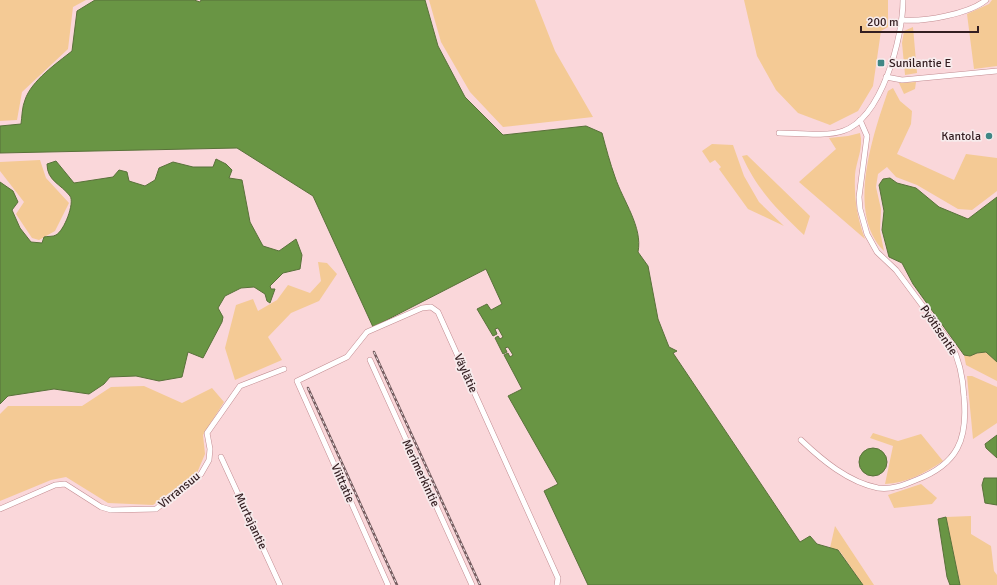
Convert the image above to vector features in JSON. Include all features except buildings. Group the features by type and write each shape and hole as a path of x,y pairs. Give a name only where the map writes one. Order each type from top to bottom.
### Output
{"street":[{"path":"779,133 837,132 849,129 860,120 876,101 886,77 902,20 903,0"},
{"path":"902,20 924,19 962,13 986,0"},
{"path":"886,77 902,80 997,71"},
{"name":"Pyötisentie","path":"801,440 822,458 853,479 878,488 892,488 923,478 945,465 957,449 966,424 963,379 961,367 954,349 896,270 877,252 867,234 860,208 859,197 867,136 860,120"},
{"name":"Väylätie","path":"297,381 347,357 367,332 422,308 431,308 438,312 558,578 557,585"},
{"name":"Merimerkintie","path":"370,360 472,585"},
{"name":"Virransuu","path":"0,509 55,485 65,484 101,507 111,510 156,509 201,474 209,460 210,449 207,433 240,386 284,369"},
{"name":"Viittatie","path":"297,381 388,585"},
{"name":"Murtajantie","path":"221,457 280,585"}],"shaded area":[{"path":"0,0 86,0 73,7 68,49 22,92 17,120 0,121"},
{"path":"95,0 194,0 200,2 201,0 425,0 438,46 465,97 503,135 586,126 602,133 618,186 638,233 638,252 648,266 658,319 669,347 677,351 673,353 800,542 810,536 817,544 838,550 863,585 588,585 544,491 558,484 508,396 522,389 504,355 508,353 510,357 513,355 508,347 505,348 507,352 503,354 495,338 498,336 500,339 503,337 498,328 495,329 497,334 493,336 477,309 487,304 491,310 502,304 486,269 373,327 313,196 237,148 0,153 0,126 21,124 24,103 28,93 45,73 72,51 77,11"},
{"path":"429,0 535,0 555,51 593,117 503,127 470,92 441,42"},
{"path":"744,0 888,0 888,27 881,31 873,86 858,111 830,125 798,113 776,90 757,56"},
{"path":"992,0 997,0 997,66 974,69 967,14 989,4"},
{"path":"913,27 917,73 905,75 902,43 904,31"},
{"path":"916,82 915,89 904,94 899,83"},
{"path":"893,88 900,101 912,111 911,124 897,154 954,180 966,154 997,158 997,191 972,210 958,209 917,185 896,177 887,167 878,174 876,187 881,209 880,231 884,251 873,235 866,216 866,173 870,151 888,91"},
{"path":"860,133 861,144 855,175 855,192 858,215 865,239 799,182 836,149 829,138"},
{"path":"712,144 733,145 744,176 759,202 784,226 748,209 719,169 721,167 715,160 710,163 702,151"},
{"path":"747,155 810,216 804,235 777,208 762,190 742,156"},
{"path":"216,159 226,164 232,170 229,178 242,180 250,222 263,246 279,251 296,239 302,255 300,269 283,273 270,286 271,289 275,289 270,303 267,301 265,294 254,287 241,288 225,296 218,308 223,317 222,322 203,358 188,352 182,377 159,381 136,376 110,377 104,384 89,394 54,389 8,396 0,404 0,182 13,191 18,202 12,210 20,228 31,242 42,243 44,237 55,236 62,228 68,217 71,204 70,196 49,174 47,164 56,161 74,183 113,177 119,170 127,172 129,181 145,186 155,180 159,168 173,162 193,167 213,167"},
{"path":"40,160 46,178 69,203 55,231 39,240 32,238 16,214 24,202 0,171 0,162"},
{"path":"890,178 897,183 916,188 939,207 968,219 997,197 997,362 986,352 977,353 970,356 964,355 913,284 902,263 889,257 882,230 884,211 879,185 883,179"},
{"path":"318,262 327,263 337,274 319,301 291,313 268,337 282,360 235,380 225,348 236,305 253,299 258,311 277,300 288,285 310,293 321,281"},
{"path":"986,352 997,362 997,381 966,365 964,355"},
{"path":"967,376 972,376 997,387 997,423 973,439"},
{"path":"144,386 182,403 212,388 224,402 203,435 205,454 197,473 153,505 108,503 66,477 51,480 0,501 0,414 8,406 82,406 111,387"},
{"path":"873,433 898,441 921,434 943,461 916,477 901,482 885,484 893,446 870,438"},
{"path":"997,435 997,458 986,448 985,444"},
{"path":"873,448 879,449 883,452 886,456 886,468 883,472 879,475 873,476 867,475 863,472 860,468 859,462 860,456 863,452 867,449"},
{"path":"984,478 997,478 997,505 985,503 982,485"},
{"path":"921,484 937,498 932,504 894,508 888,495"},
{"path":"971,516 971,534 991,546 994,571 997,575 997,585 960,585 946,517"},
{"path":"946,517 960,585 950,585 947,577 938,519"},
{"path":"835,526 874,585 863,585 839,550 830,548"}],"railway":[{"path":"374,352 480,585"},
{"path":"308,388 397,585"}],"place":[{"name":"Sunilantie E","path":"881,63"},
{"name":"Kantola","path":"989,136"}]}
